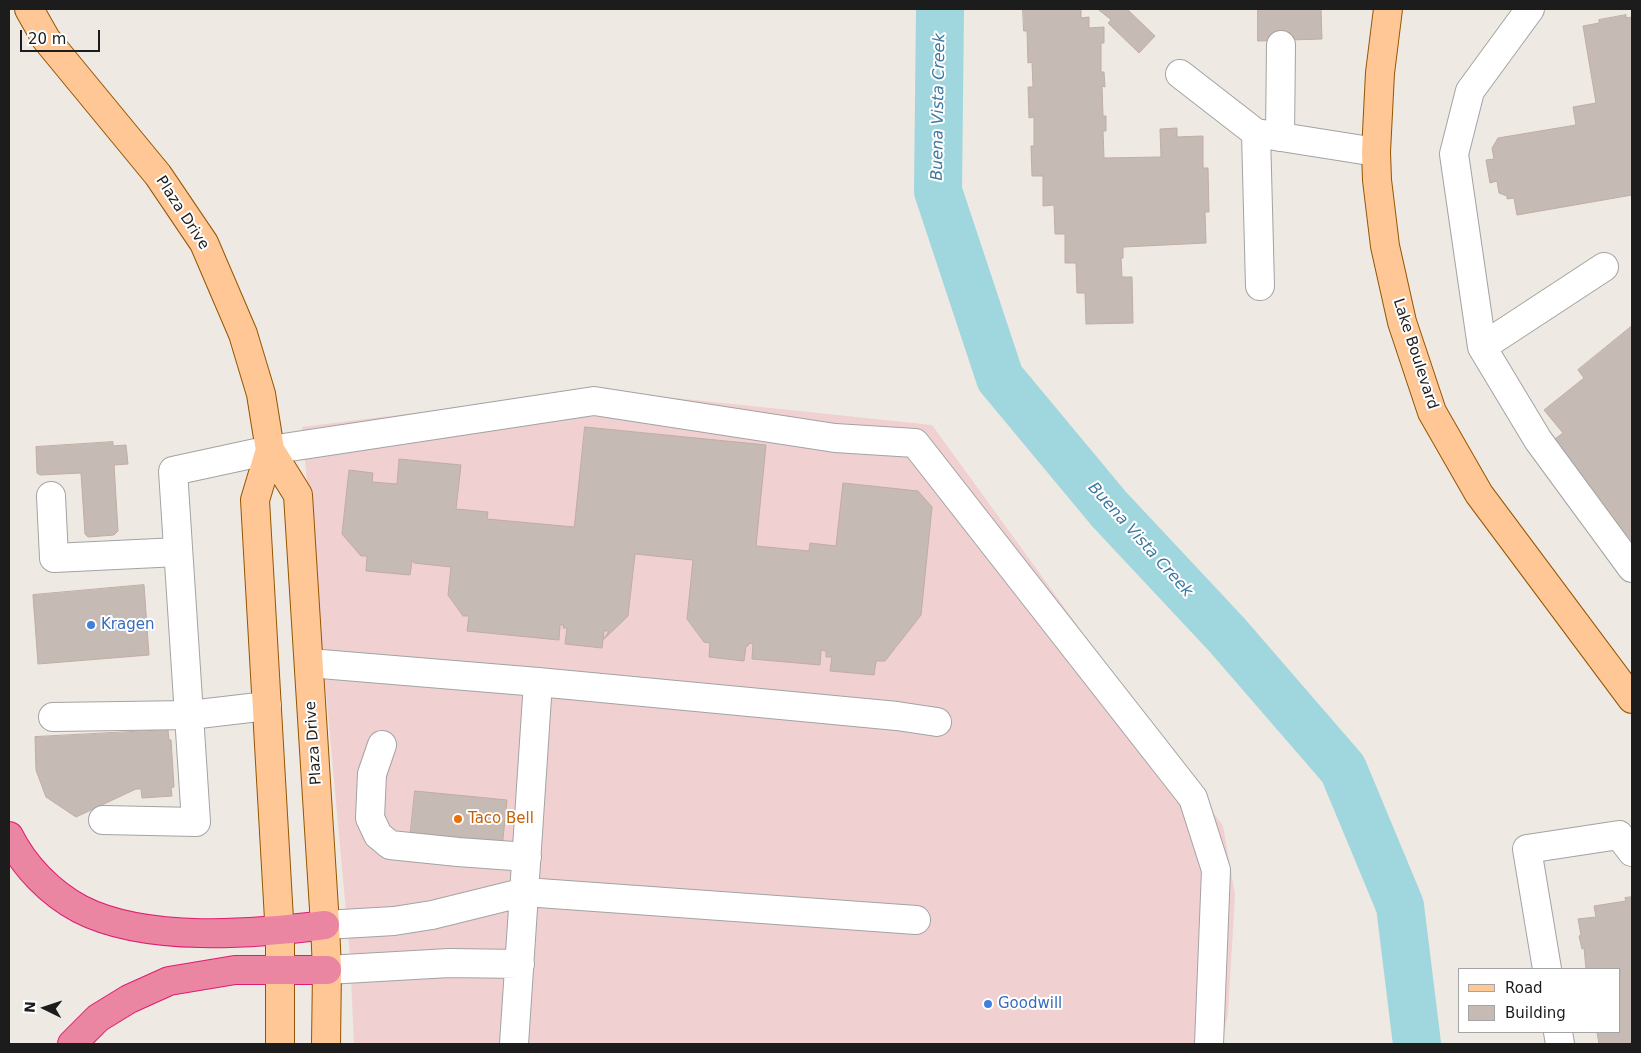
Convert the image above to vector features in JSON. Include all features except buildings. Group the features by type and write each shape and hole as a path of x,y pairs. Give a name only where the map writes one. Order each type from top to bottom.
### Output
{"highway":[{"path":"9,836 15,849 35,874 61,896 81,909 118,923 163,931 234,933 280,931 326,925"},
{"path":"72,1044 98,1018 129,999 169,981 235,970 327,970"}],"main road":[{"name":"Plaza Drive","path":"29,9 46,39 158,175 204,243 243,334 261,394 270,450 298,495 326,925 326,1044"},
{"name":"Lake Boulevard","path":"1388,9 1380,73 1376,152 1377,180 1387,256 1402,322 1432,412 1479,494 1632,699"},
{"name":"Plaza Drive","path":"270,450 255,500 280,931 280,1044"}],"lane":[{"path":"1530,9 1470,91 1454,154 1482,347 1538,440 1632,568"},
{"path":"1260,286 1268,135 1281,45"},
{"path":"1180,74 1268,135 1376,152"},
{"path":"1482,347 1604,267"},
{"path":"103,820 196,822 173,471 270,450 594,401 835,438 915,443 1193,798 1216,870 1209,1044"},
{"path":"51,496 54,558 178,552"},
{"path":"309,662 897,716 937,722"},
{"path":"514,1044 538,682"},
{"path":"53,717 190,714 267,706"},
{"path":"382,745 372,774 370,818 378,835 390,844 458,852 527,857"},
{"path":"1547,968 1528,849 1619,835 1632,852"},
{"path":"326,925 394,922 432,915 525,892 916,920"},
{"path":"327,970 449,963 520,964"}],"shaded area":[{"path":"599,390 932,425 1223,826 1235,895 1228,1013 1222,1044 354,1044 350,956 302,427"}],"waterway":[{"name":"Buena Vista Creek","path":"940,9 938,191 1000,378 1109,509 1227,635 1343,769 1400,906 1417,1044"}],"place":[{"name":"Kragen","path":"91,625"},
{"name":"Taco Bell","path":"458,819"},
{"name":"Goodwill","path":"988,1004"}]}
